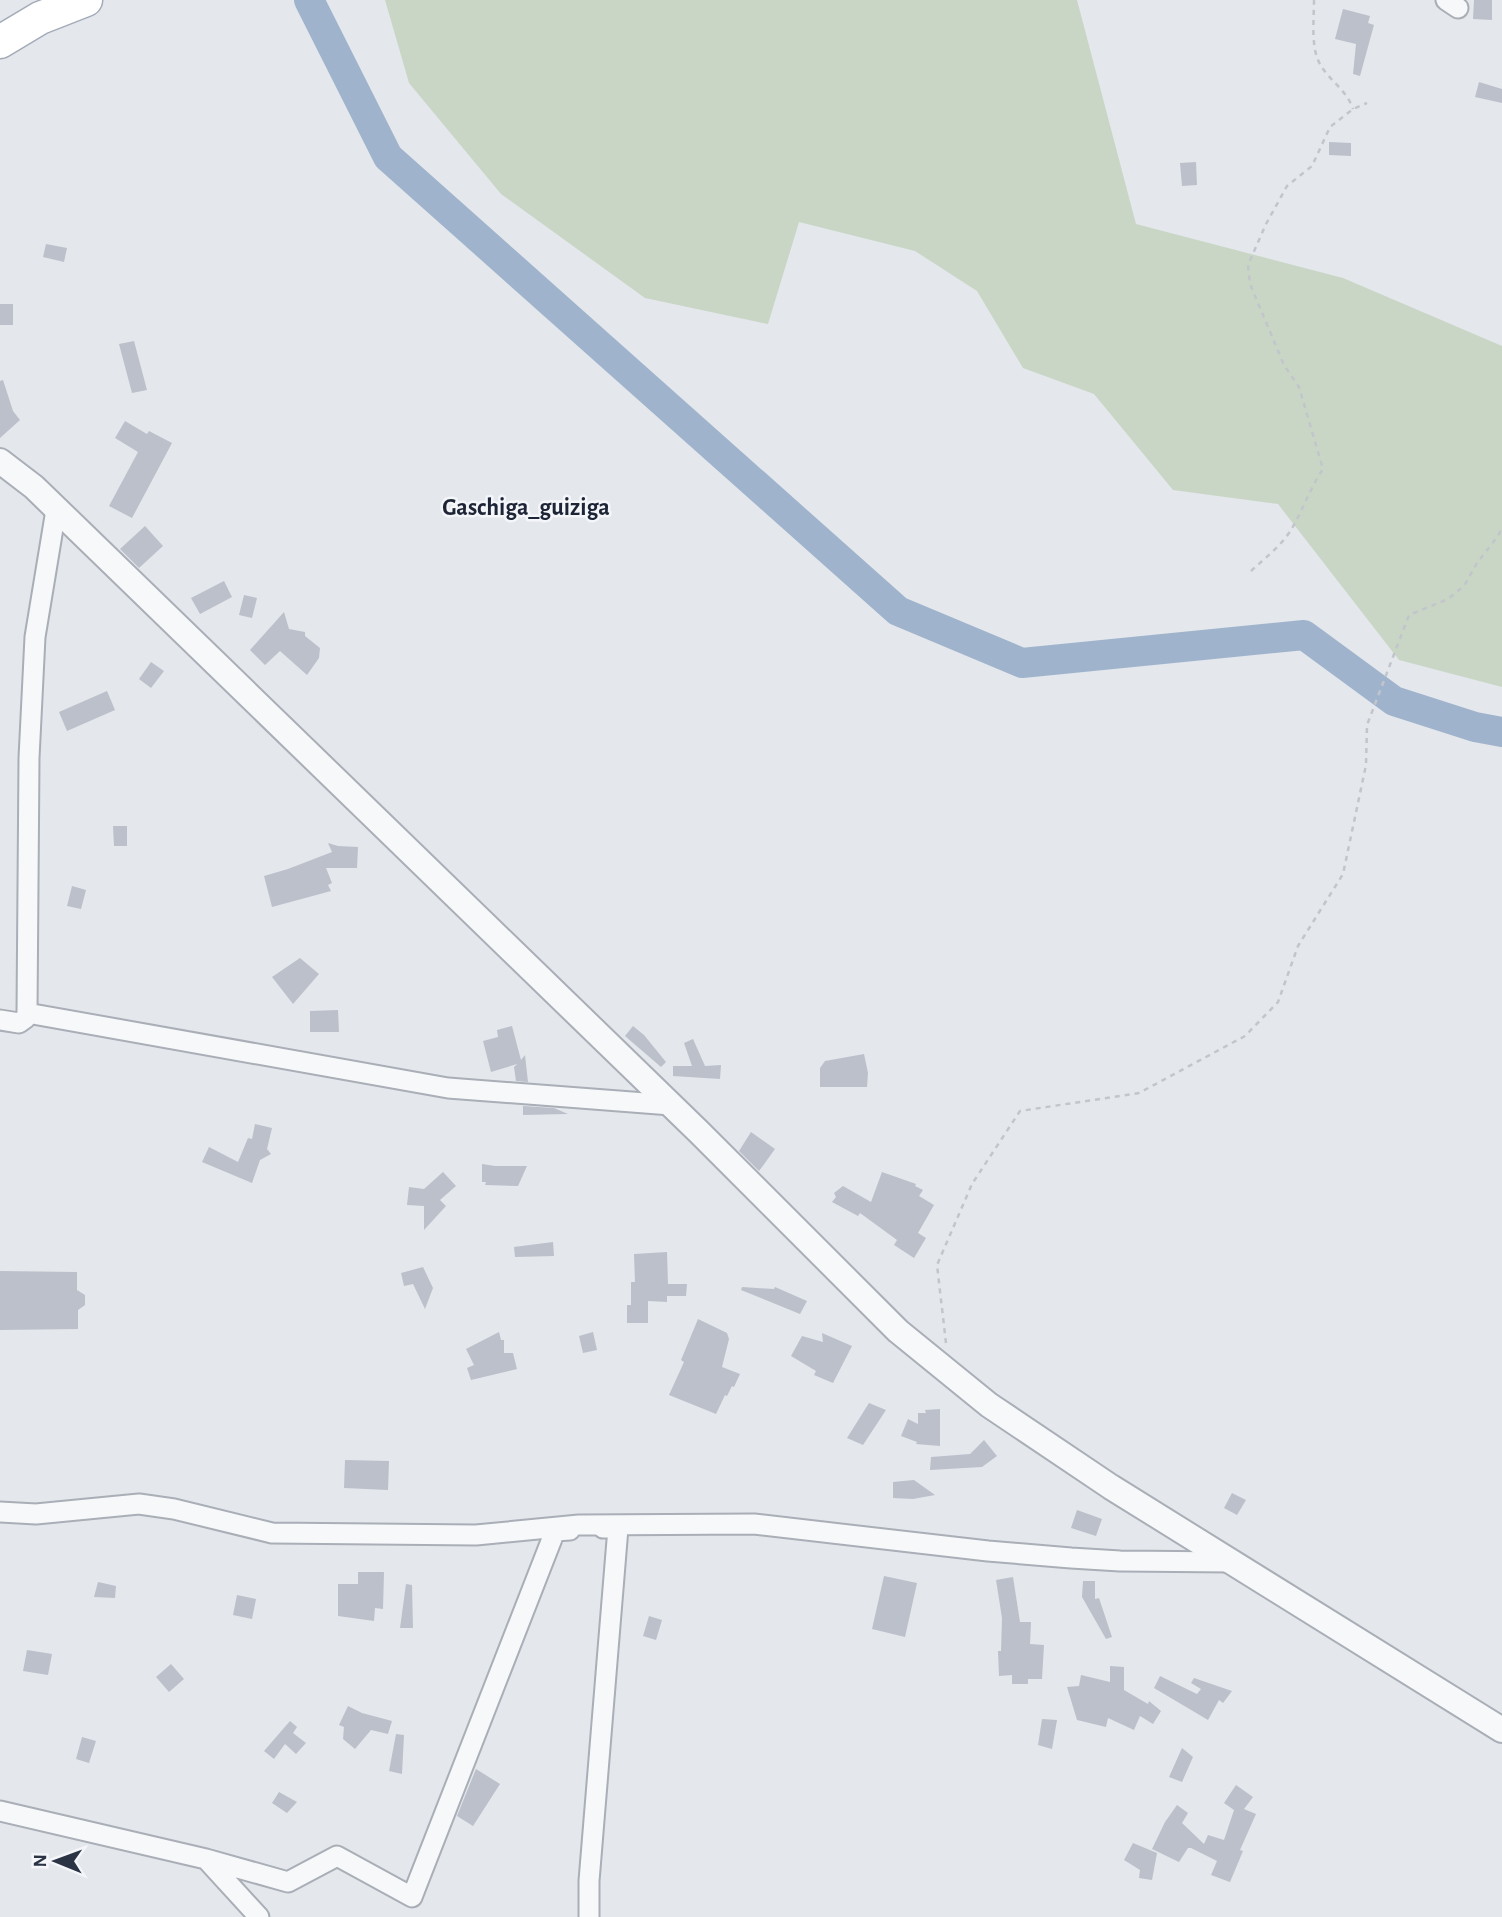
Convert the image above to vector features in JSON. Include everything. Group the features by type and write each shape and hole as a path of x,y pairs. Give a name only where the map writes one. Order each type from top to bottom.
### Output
{"main road":[{"path":"0,42 40,18 83,2"}],"street":[{"path":"0,461 34,487 671,1104 898,1331 999,1412 1111,1487 1502,1730"},
{"path":"0,1020 19,1023 26,1018 27,1013 29,758 35,637 56,510"},
{"path":"27,1013 449,1088 671,1104"},
{"path":"0,1512 36,1514 139,1504 174,1508 272,1533 476,1535 579,1525 754,1524 1071,1558 1231,1562"},
{"path":"0,1811 206,1858 288,1882 337,1856 412,1897 555,1531 618,1528 589,1881 589,1917"},
{"path":"206,1858 259,1917"}],"path":[{"path":"1314,0 1314,40 1319,61 1348,96 1353,109"},
{"path":"1251,571 1290,531 1323,469 1299,387 1284,365 1250,284 1248,265 1287,186 1311,166 1330,127 1353,109 1367,103"},
{"path":"950,1374 937,1265 972,1184 1020,1111 1139,1093 1245,1036 1278,1002 1298,946 1343,874 1366,765 1367,725 1409,615 1448,599 1464,586 1502,527"}],"green space":[{"path":"385,0 1077,0 1136,224 1343,278 1502,346 1502,687 1399,660 1278,504 1173,490 1094,394 1023,368 977,291 915,251 799,222 768,324 645,298 501,194 409,83"}],"building":[{"path":"1474,0 1492,0 1492,20 1473,19"},
{"path":"1343,9 1370,16 1368,23 1374,25 1360,76 1353,74 1356,44 1335,39"},
{"path":"1479,82 1502,89 1502,103 1475,97"},
{"path":"1329,142 1351,143 1351,156 1329,155"},
{"path":"1196,162 1197,185 1182,186 1180,163"},
{"path":"46,244 67,248 64,262 43,257"},
{"path":"0,304 13,304 13,325 0,325"},
{"path":"134,341 147,390 132,393 119,344"},
{"path":"3,380 13,411 20,420 0,438 0,381"},
{"path":"125,421 147,434 149,431 172,443 132,518 109,506 138,452 115,438"},
{"path":"145,526 163,546 139,568 120,549"},
{"path":"224,581 232,597 200,614 191,598"},
{"path":"244,595 257,598 252,618 239,615"},
{"path":"284,612 289,629 305,632 305,636 320,648 319,658 307,675 280,651 265,665 250,650"},
{"path":"151,662 164,671 151,688 139,679"},
{"path":"107,691 115,710 67,731 59,712"},
{"path":"113,826 127,826 127,846 114,846"},
{"path":"328,843 358,847 357,868 326,868 332,883 328,885 331,891 272,907 264,876 332,852"},
{"path":"72,886 86,890 81,909 67,906"},
{"path":"300,958 319,974 293,1004 272,977"},
{"path":"338,1010 339,1032 310,1032 310,1011"},
{"path":"512,1026 521,1060 525,1055 528,1082 516,1081 514,1067 517,1064 491,1072 483,1041 498,1037 497,1030"},
{"path":"633,1026 666,1062 661,1067 625,1036"},
{"path":"693,1039 705,1066 721,1065 720,1079 673,1076 673,1066 692,1066 684,1043"},
{"path":"864,1054 868,1073 867,1087 820,1087 820,1068 825,1061"},
{"path":"523,1106 554,1108 568,1114 523,1115"},
{"path":"255,1124 272,1128 267,1149 271,1154 260,1160 252,1183 202,1162 209,1147 238,1162 248,1138 252,1139"},
{"path":"751,1132 775,1149 759,1171 739,1151"},
{"path":"482,1164 527,1166 518,1186 485,1185 486,1182 482,1182"},
{"path":"443,1172 456,1186 440,1200 446,1206 424,1230 424,1206 407,1205 409,1187 424,1189"},
{"path":"882,1172 916,1184 915,1186 923,1190 919,1196 934,1205 918,1233 926,1238 914,1258 894,1245 897,1240 860,1213 858,1216 832,1202 836,1197 834,1193 843,1186 871,1202"},
{"path":"553,1242 554,1256 515,1257 514,1247"},
{"path":"667,1252 668,1284 687,1284 686,1296 667,1296 667,1302 648,1301 648,1323 627,1323 627,1305 631,1305 631,1282 635,1282 634,1254"},
{"path":"423,1267 433,1288 425,1309 413,1284 404,1286 401,1273"},
{"path":"0,1271 77,1272 77,1290 85,1295 85,1305 78,1310 78,1329 0,1330"},
{"path":"742,1287 775,1287 807,1301 800,1314 741,1290"},
{"path":"698,1319 727,1333 729,1339 722,1367 740,1374 716,1414 669,1395 684,1362 681,1360"},
{"path":"499,1332 501,1340 504,1340 504,1353 513,1353 517,1369 471,1380 467,1368 474,1365 466,1349"},
{"path":"593,1332 597,1350 583,1353 579,1336"},
{"path":"822,1333 852,1346 833,1383 814,1375 816,1371 791,1356 802,1336 823,1342"},
{"path":"869,1403 886,1410 863,1445 847,1438"},
{"path":"940,1409 940,1446 916,1444 917,1442 901,1436 908,1419 918,1424 918,1413"},
{"path":"984,1440 997,1456 982,1467 930,1470 931,1457 970,1454"},
{"path":"345,1460 389,1461 388,1490 344,1488"},
{"path":"914,1480 935,1495 913,1499 893,1498 893,1482"},
{"path":"1232,1493 1246,1500 1237,1515 1224,1508"},
{"path":"1077,1510 1102,1519 1096,1536 1071,1528"},
{"path":"358,1572 384,1572 383,1609 375,1608 374,1621 338,1616 338,1584 358,1584"},
{"path":"884,1576 917,1583 905,1637 872,1629"},
{"path":"1013,1577 1020,1622 1031,1622 1030,1644 1044,1645 1042,1679 1028,1679 1028,1684 1012,1684 1012,1675 999,1676 998,1651 1001,1651 1002,1618 996,1580"},
{"path":"1083,1581 1095,1581 1095,1599 1099,1598 1112,1637 1106,1639 1082,1597"},
{"path":"98,1582 116,1586 115,1598 94,1597"},
{"path":"406,1584 412,1585 413,1628 400,1628"},
{"path":"237,1595 256,1599 252,1619 233,1615"},
{"path":"649,1616 662,1620 656,1640 643,1636"},
{"path":"27,1650 52,1654 48,1675 23,1671"},
{"path":"171,1664 184,1679 169,1692 156,1677"},
{"path":"1110,1666 1124,1667 1124,1690 1148,1704 1149,1701 1161,1711 1153,1724 1140,1716 1134,1730 1108,1718 1106,1727 1077,1720 1067,1687 1079,1686 1081,1675 1110,1682"},
{"path":"1160,1676 1197,1694 1201,1689 1191,1683 1194,1678 1232,1691 1223,1703 1219,1700 1208,1720 1154,1688"},
{"path":"348,1706 362,1713 392,1721 388,1734 371,1730 355,1749 343,1739 344,1727 339,1725"},
{"path":"1042,1719 1057,1720 1052,1749 1038,1745"},
{"path":"290,1721 297,1727 293,1733 306,1743 296,1754 285,1744 274,1759 264,1751"},
{"path":"396,1734 404,1735 402,1774 389,1771"},
{"path":"82,1737 96,1741 89,1763 76,1759"},
{"path":"1182,1748 1193,1757 1182,1782 1169,1777"},
{"path":"476,1769 500,1784 473,1826 457,1816"},
{"path":"1236,1785 1253,1797 1244,1809 1256,1814 1230,1882 1211,1875 1217,1861 1191,1848 1188,1848 1179,1862 1152,1849 1177,1805 1188,1813 1182,1823 1204,1844 1208,1835 1224,1840 1234,1810 1224,1803"},
{"path":"279,1792 297,1802 287,1813 272,1803"},
{"path":"1133,1843 1157,1853 1152,1880 1139,1878 1140,1870 1124,1860"}],"waterway":[{"path":"309,0 388,157 898,611 1022,663 1304,635 1394,701 1475,727 1502,732"}],"district":[{"name":"Gaschiga_guiziga","path":"526,508"}]}
